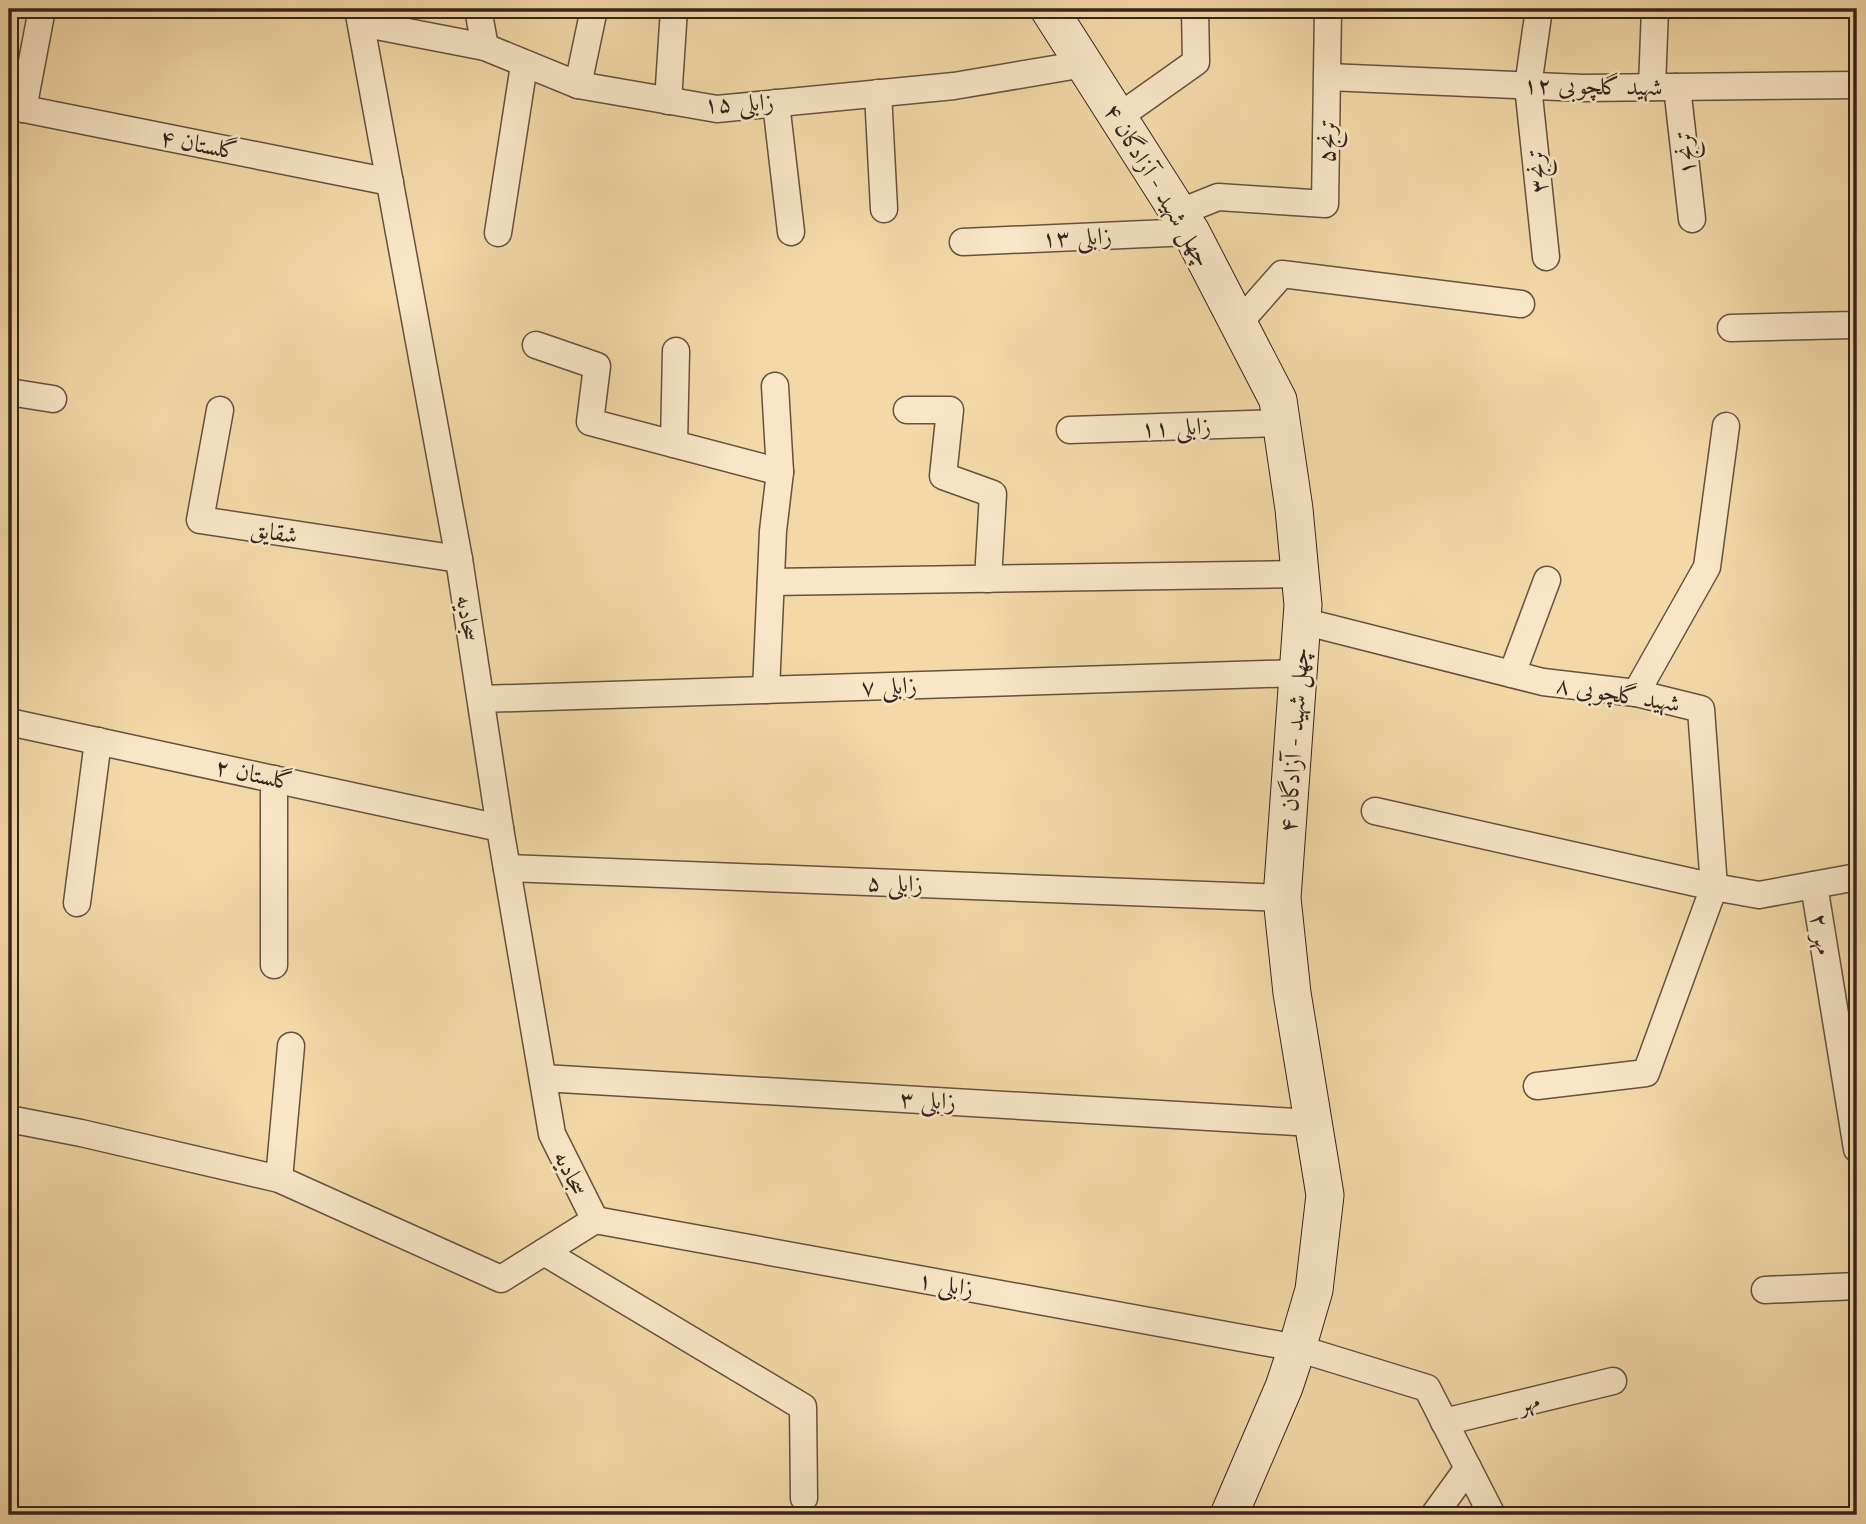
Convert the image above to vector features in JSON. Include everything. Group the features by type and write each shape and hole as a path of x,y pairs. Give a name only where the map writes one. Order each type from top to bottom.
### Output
{"street":[{"path":"16,108 42,9"},
{"path":"478,9 485,47"},
{"path":"578,85 594,9"},
{"path":"668,101 674,9"},
{"name":"چهل شهید - آزادگان ۴","path":"1049,9 1184,223 1278,401 1294,509 1302,621 1282,898 1292,993 1325,1195 1314,1290 1297,1348 1284,1387 1229,1515"},
{"path":"1117,118 1196,62 1195,9"},
{"name":"ترنج۵","path":"1325,204 1328,9"},
{"name":"ترنج۳","path":"1539,9 1528,86 1546,257"},
{"name":"ترنج۱","path":"1655,9 1665,87 1692,219"},
{"name":"زابلی ۱۵","path":"359,16 485,47 578,85 716,109 954,86 1084,64"},
{"name":"سجادیه","path":"359,16 459,559 500,828 552,1134 594,1220"},
{"path":"498,233 524,65"},
{"name":"شهید گلچوبی ۱۲","path":"1328,77 1528,86 1857,85"},
{"path":"877,93 884,209"},
{"path":"776,103 791,232"},
{"name":"گلستان ۴","path":"16,108 390,182"},
{"name":"زابلی ۱۳","path":"963,242 1184,223 1218,197 1325,204"},
{"path":"1238,324 1282,274 1521,304"},
{"path":"1731,328 1857,323"},
{"path":"536,345 597,366 590,422 780,472"},
{"path":"674,444 677,351"},
{"path":"766,690 780,472 775,386"},
{"path":"9,392 53,398"},
{"name":"شقایق","path":"220,410 200,520 459,559"},
{"path":"907,410 950,410 943,476 993,494 989,579"},
{"name":"زابلی ۱۱","path":"1070,430 1281,423"},
{"path":"1636,693 1707,567 1726,426"},
{"path":"771,582 1300,574"},
{"path":"1513,674 1547,580"},
{"name":"شهید گلچوبی ۸","path":"1302,621 1543,682 1636,693 1701,709 1714,887"},
{"name":"زابلی ۷","path":"481,699 1298,673"},
{"name":"گلستان ۲","path":"9,722 500,828"},
{"path":"77,903 98,741"},
{"path":"274,779 274,965"},
{"path":"1375,811 1759,895 1857,877"},
{"name":"زابلی ۵","path":"507,868 1282,898"},
{"name":"مهر ۲","path":"1814,885 1857,1149"},
{"path":"1537,1086 1646,1073 1714,887"},
{"path":"279,1179 291,1046"},
{"name":"زابلی ۳","path":"543,1078 1313,1123"},
{"path":"9,1119 279,1179 501,1279 594,1220"},
{"name":"زابلی ۱","path":"594,1220 1297,1348 1427,1388 1468,1468"},
{"path":"544,1252 803,1407 804,1498"},
{"path":"1765,1290 1857,1286"},
{"name":"مهر","path":"1444,1422 1613,1381"},
{"path":"1434,1515 1468,1468 1492,1515"}]}
